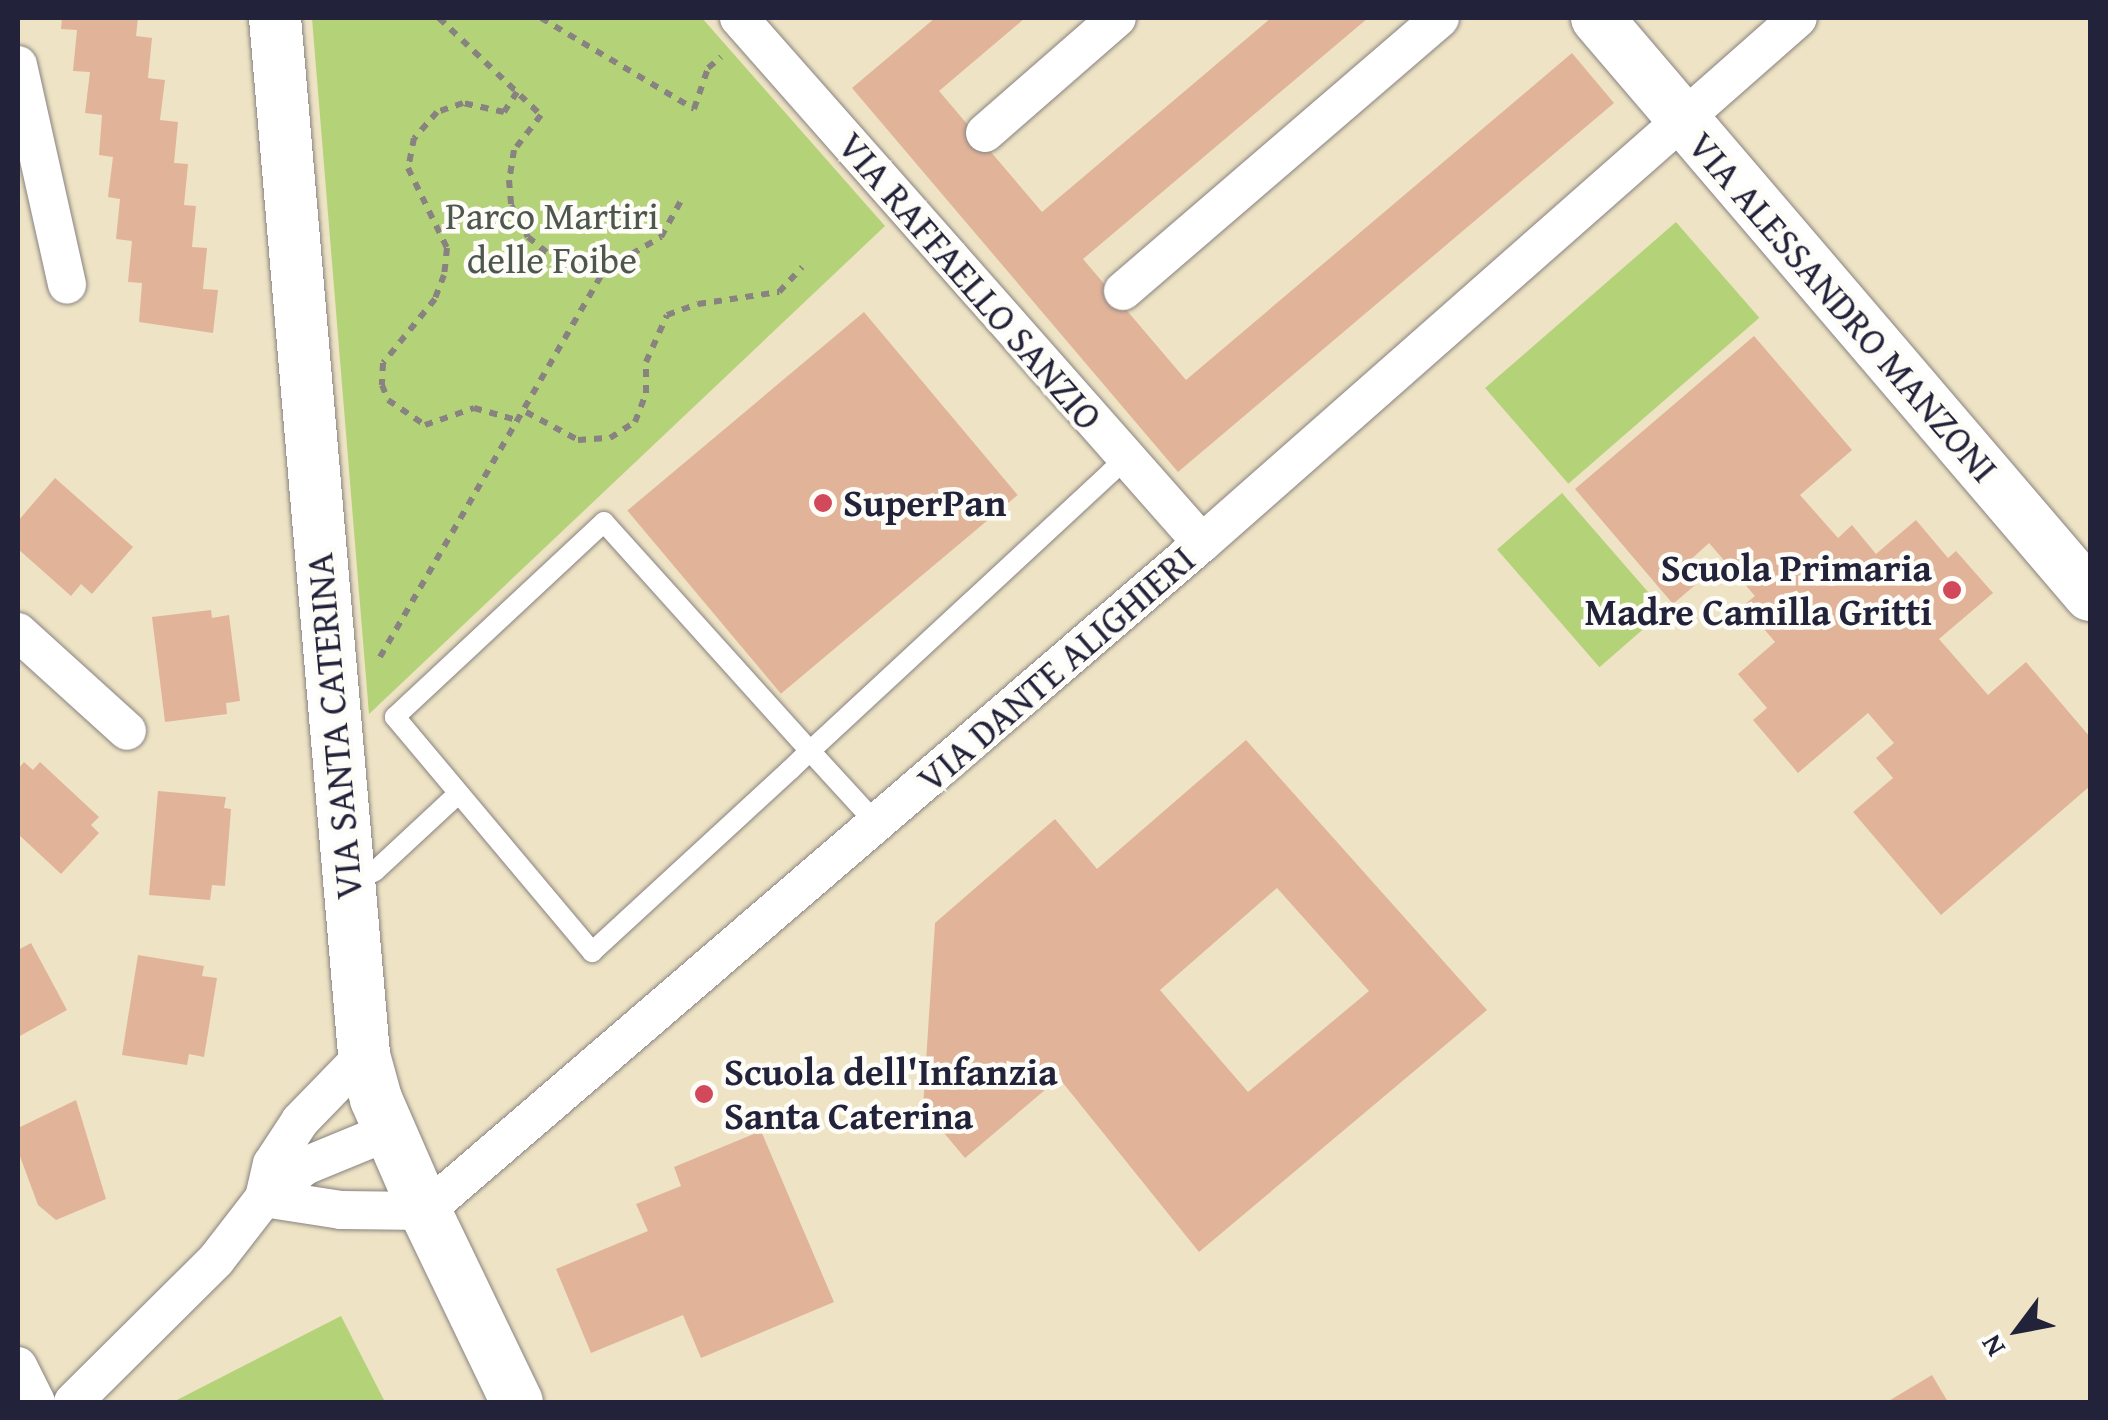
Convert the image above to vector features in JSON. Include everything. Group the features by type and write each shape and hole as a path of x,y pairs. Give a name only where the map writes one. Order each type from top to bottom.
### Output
{"main road":[{"name":"VIA SANTA CATERINA","path":"275,18 364,1055 390,1131 425,1211 517,1402"},
{"name":"VIA ALESSANDRO MANZONI","path":"1597,18 1680,120 2090,594"}],"street":[{"path":"984,134 1117,18"},
{"path":"1123,291 1440,18"},
{"name":"VIA DANTE ALIGHIERI","path":"425,1211 1202,543 1798,18"},
{"name":"VIA RAFFAELLO SANZIO","path":"747,28 1202,543"},
{"path":"18,65 68,286"},
{"path":"18,632 127,731"},
{"path":"264,1198 272,1164 300,1120 364,1055"},
{"path":"73,1402 216,1260 264,1198 305,1166 390,1131"},
{"path":"264,1198 341,1210 425,1211"},
{"path":"18,1366 36,1402"}],"lane":[{"path":"876,823 810,750 604,522 395,717 592,952 810,750 1126,458"},
{"path":"350,884 374,870 458,794"}],"path":[{"path":"439,18 541,115 514,150 511,205 528,237 561,264 604,270"},
{"path":"541,18 694,109 708,68 747,28"},
{"path":"517,92 504,112 463,103 436,112 414,138 408,168 447,248 444,276 435,299 383,363 382,385 388,400 425,425 474,408 520,421"},
{"path":"367,662 378,661 526,412 604,270 661,236 683,197"},
{"path":"526,412 578,440 610,438 636,422 646,393 646,362 667,316 698,304 779,292 802,267"}],"green space":[{"name":"Parco Martiri delle Foibe","path":"312,18 702,18 885,226 369,714"},
{"path":"1676,222 1759,318 1568,484 1485,388"},
{"path":"1562,493 1664,611 1599,667 1497,549"},
{"path":"341,1316 385,1402 173,1402"}],"building":[{"path":"62,18 138,18 136,36 152,38 148,78 165,80 160,120 178,122 174,163 188,164 184,205 196,206 192,247 207,248 203,289 218,290 213,333 139,322 142,283 128,282 132,241 116,239 120,199 108,197 113,157 99,155 102,115 85,113 90,72 73,71 77,30 61,29"},
{"path":"935,18 1025,18 939,91 1042,212 1271,18 1368,18 1083,259 1186,380 1572,53 1614,103 1178,472 852,88"},
{"name":"SuperPan","path":"864,312 1018,495 781,694 627,511"},
{"path":"1754,336 1852,450 1800,495 1838,538 1852,525 1876,554 1916,520 1948,558 1956,551 1993,593 1939,639 1988,695 2026,662 2090,737 2090,786 1941,915 1853,812 1893,778 1876,758 1894,743 1868,713 1798,773 1753,720 1767,708 1738,674 1775,642 1744,605 1755,596 1709,543 1687,563 1701,580 1673,604 1575,489"},
{"path":"55,478 133,547 92,594 81,584 71,596 18,549 18,521"},
{"path":"211,610 212,618 229,615 240,701 226,703 227,714 165,722 152,617"},
{"path":"1246,740 1487,1010 1199,1252 1059,1078 965,1158 923,1108 935,923 1055,819 1097,869","holes":["1277,888 1369,991 1248,1092 1160,990"]},
{"path":"24,762 33,770 40,762 99,817 91,825 99,833 61,874 18,834 18,769"},
{"path":"158,791 226,797 224,808 231,809 225,886 212,885 210,900 149,895"},
{"path":"31,943 67,1010 18,1037 18,950"},
{"path":"138,955 204,966 202,976 217,978 204,1057 189,1054 187,1065 122,1055"},
{"path":"76,1100 106,1199 56,1220 38,1205 18,1151 18,1128"},
{"path":"761,1131 834,1302 701,1358 683,1315 591,1353 556,1269 648,1231 636,1204 681,1186 674,1167"},
{"path":"1932,1375 1948,1402 1887,1402"}],"place":[{"name":"SuperPan","path":"823,503"},
{"name":"Scuola Primaria Madre Camilla Gritti","path":"1952,590"},
{"name":"Scuola dell'Infanzia Santa Caterina","path":"704,1094"}]}
